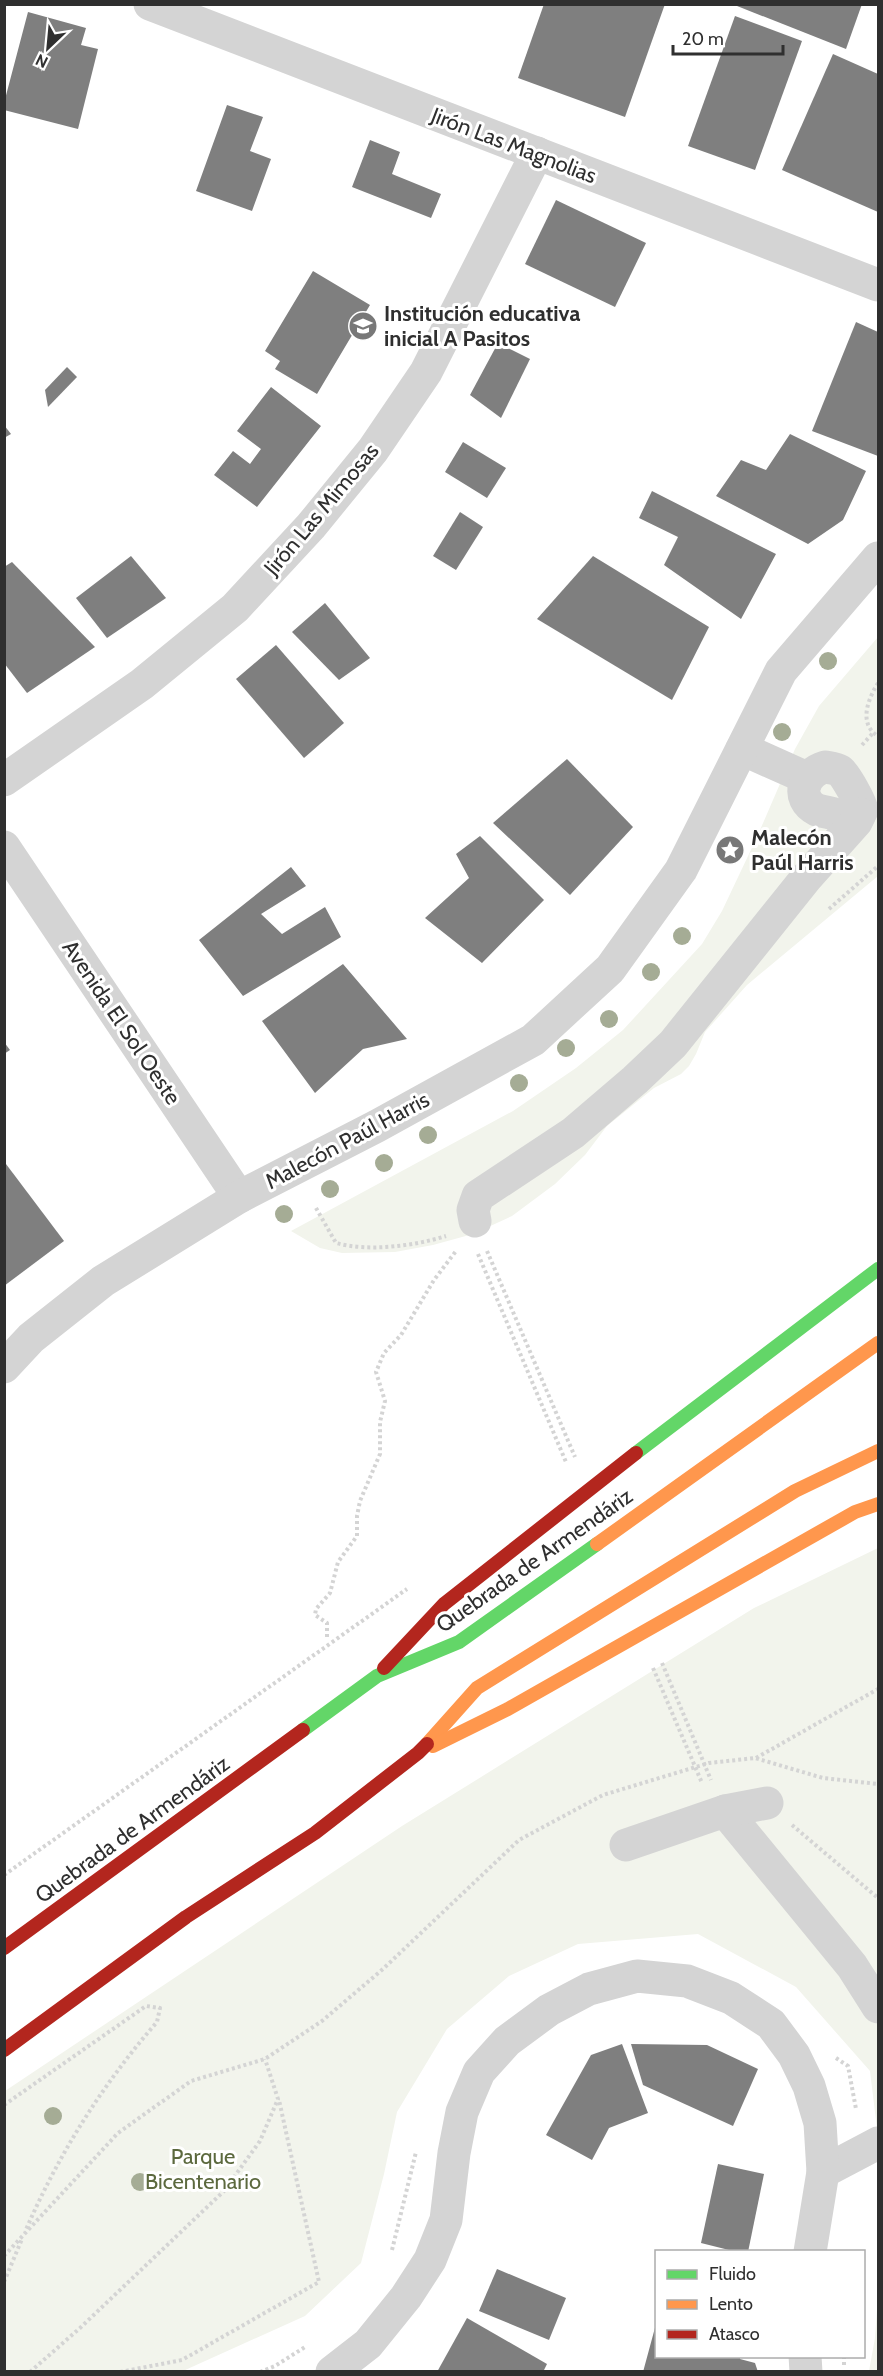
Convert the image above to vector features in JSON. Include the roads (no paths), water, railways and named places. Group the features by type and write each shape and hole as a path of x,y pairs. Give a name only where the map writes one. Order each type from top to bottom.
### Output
{"highway":[{"path":"377,1676 444,1604 618,1467 879,1269"},
{"name":"Quebrada de Armendáriz","path":"4,1948 377,1676 459,1642 879,1343"},
{"path":"4,2050 186,1917 315,1833 418,1753 477,1688 795,1491 879,1451"},
{"path":"418,1753 508,1709 855,1512 879,1504"}],"street":[{"name":"Jirón Las Magnolias","path":"150,4 879,285"},
{"name":"Jirón Las Mimosas","path":"4,780 142,684 235,608 311,526 373,450 426,372 537,153"},
{"name":"Malecón Paúl Harris","path":"4,1367 31,1338 103,1281 239,1197 377,1126 533,1040 610,969 681,870 781,670 879,558"},
{"path":"460,1235 473,1210 477,1196 573,1133 673,1044 807,877 856,822 860,814 861,803 839,771 825,767 812,772 807,778 742,748"},
{"name":"Avenida El Sol Oeste","path":"4,847 239,1197"},
{"path":"626,1845 725,1811 767,1803"},
{"path":"725,1811 852,1966 879,2007"},
{"path":"332,2372 368,2344 406,2297 430,2260 446,2220 454,2152 462,2112 479,2072 507,2041 549,2010 589,1989 637,1976 687,1981 731,1998 771,2024 794,2055 809,2086 820,2123 823,2172 810,2250"},
{"path":"823,2172 879,2143"}],"place":[{"name":"Institución educativa inicial A Pasitos","path":"363,326"},
{"name":"Malecón Paúl Harris","path":"730,850"}],"park label":[{"name":"Parque Bicentenario","path":"203,2168"}]}
